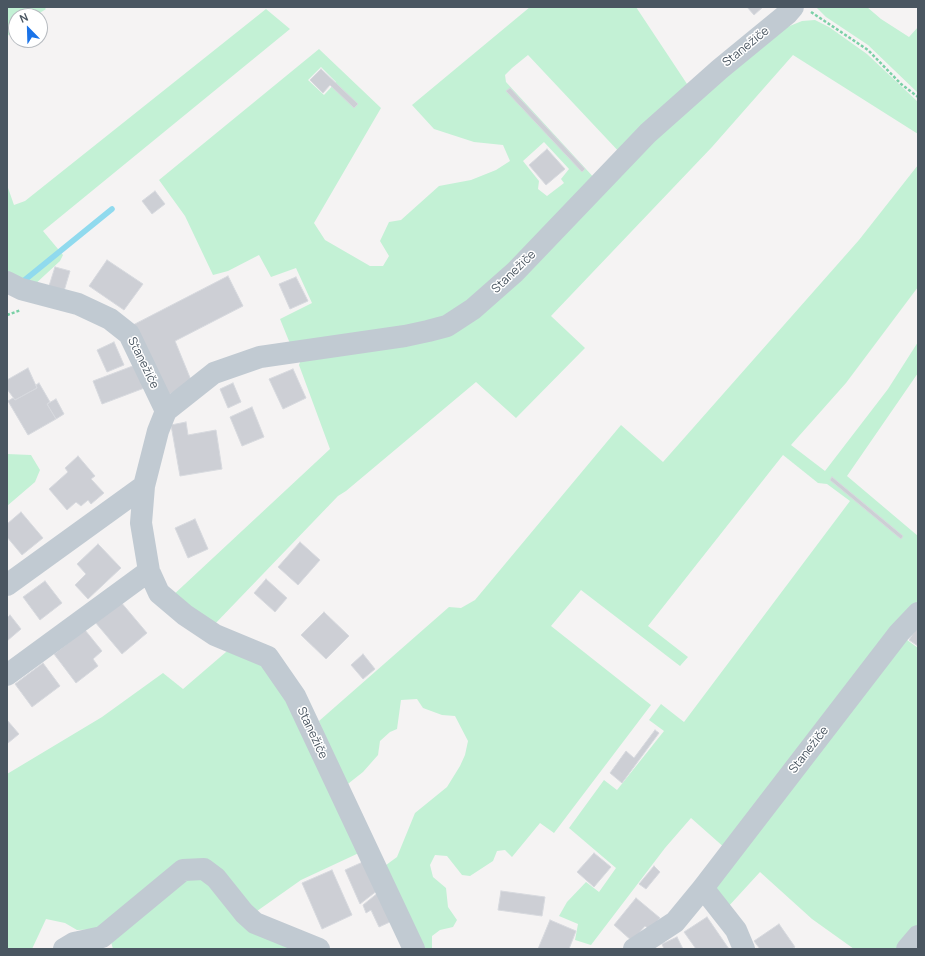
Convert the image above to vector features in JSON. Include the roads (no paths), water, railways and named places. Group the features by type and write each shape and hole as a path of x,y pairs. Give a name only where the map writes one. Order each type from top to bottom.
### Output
{"street":[{"name":"Stanežiče","path":"414,949 295,696 268,657 215,635 185,615 159,593 149,571 141,523 144,486 158,431 166,411 214,373 260,357 405,336 447,326 473,309 515,272 648,133 720,69 787,14 802,9"},
{"name":"Stanežiče","path":"13,285 78,304 110,319 129,334 166,411"},
{"path":"7,585 144,486"},
{"path":"7,675 149,571"},
{"name":"Stanežiče","path":"634,949 675,922 703,888 899,633 918,613"},
{"path":"64,949 74,943 105,943 183,870 204,869 216,878 244,913 255,923 319,949"},
{"path":"703,888 736,930 744,949"},
{"path":"907,949 918,936"}],"waterway":[{"path":"21,283 112,209"}]}
